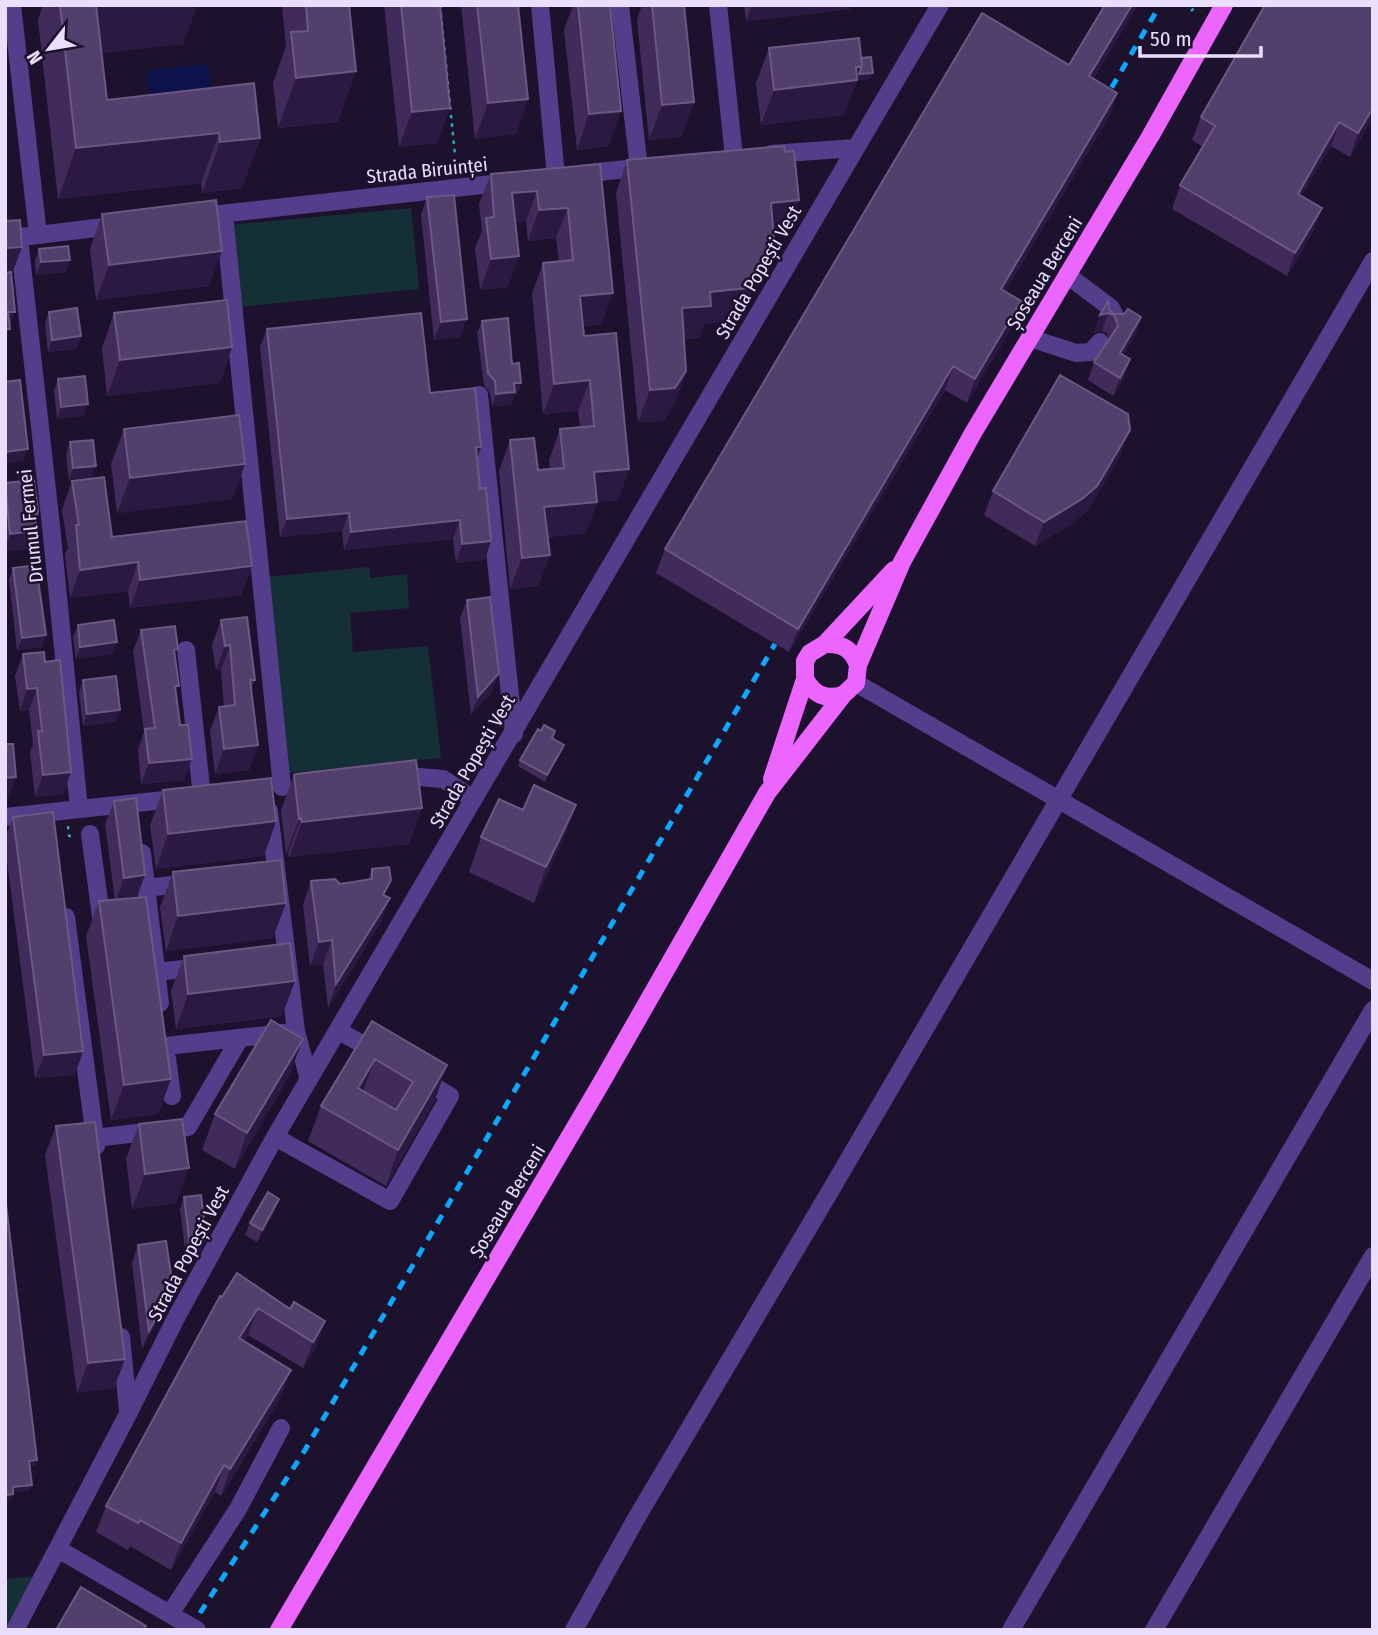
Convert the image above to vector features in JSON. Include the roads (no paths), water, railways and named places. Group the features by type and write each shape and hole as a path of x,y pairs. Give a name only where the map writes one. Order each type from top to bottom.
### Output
{"main road":[{"name":"Șoseaua Berceni","path":"279,1630 600,1085 767,793 852,681 902,562 973,433 1151,135 1224,5"},
{"name":"Șoseaua Berceni","path":"767,793 805,679 805,661 810,653 825,644 902,562"},
{"path":"805,679 810,687 824,697 852,681 849,650 834,643 825,644"}],"street":[{"path":"12,5 38,235"},
{"path":"540,5 556,177"},
{"path":"620,5 639,168"},
{"path":"718,5 734,157"},
{"name":"Strada Popești Vest","path":"15,1630 176,1318 275,1137 431,876 473,799 514,734 940,5"},
{"path":"711,160 855,148"},
{"name":"Strada Biruinței","path":"171,220 663,165"},
{"path":"224,214 281,788 270,874 279,957 309,1080"},
{"path":"12,238 143,223"},
{"name":"Drumul Fermei","path":"12,238 51,526 79,809"},
{"path":"574,1630 637,1517 1373,261"},
{"path":"1067,275 1111,308 1115,316 1112,322"},
{"path":"1030,338 1076,353 1091,352 1100,342"},
{"path":"479,395 514,734"},
{"path":"5,817 209,796 186,650"},
{"path":"852,681 1373,981"},
{"path":"373,778 400,775 443,779 473,799"},
{"path":"136,803 146,888 144,919 156,972 172,1096"},
{"path":"53,812 55,832"},
{"path":"90,834 102,925 114,923"},
{"path":"146,888 211,880"},
{"path":"64,897 98,1164"},
{"path":"156,972 221,964"},
{"path":"1011,1630 1373,1010"},
{"path":"164,1034 240,1038 296,1031"},
{"path":"275,1137 390,1201 450,1096 339,1031"},
{"path":"95,1138 188,1127 240,1038"},
{"path":"1154,1630 1373,1256"},
{"path":"119,1325 128,1414"},
{"path":"170,1614 238,1509 281,1428"},
{"path":"58,1549 197,1630"}],"railway":[{"path":"1102,104 1160,5"},
{"path":"200,1613 305,1450 775,644"}]}
